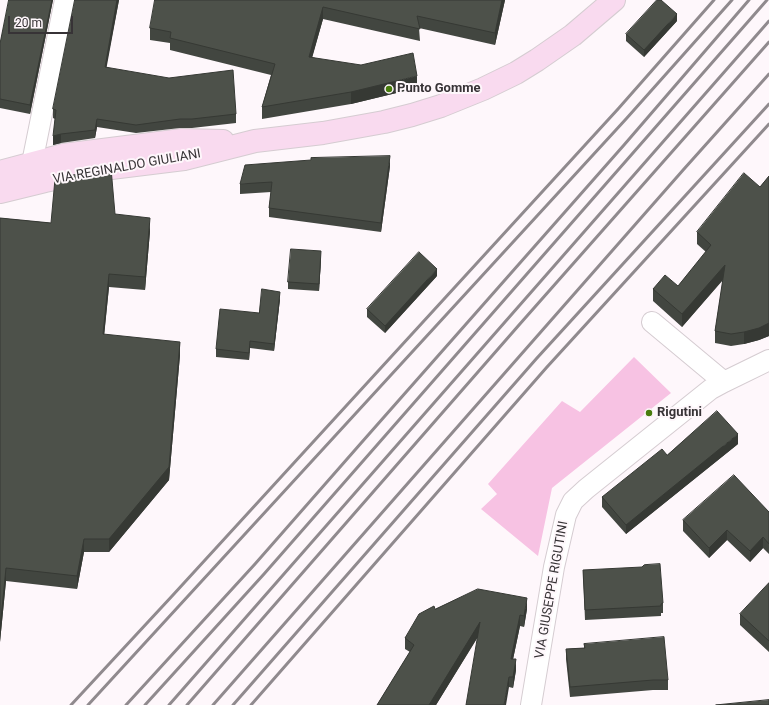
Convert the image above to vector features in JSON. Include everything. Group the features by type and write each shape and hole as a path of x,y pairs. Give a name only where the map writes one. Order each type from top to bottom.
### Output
{"main road":[{"name":"VIA REGINALDO GIULIANI","path":"4,184 32,163 63,155 182,140 255,141 323,133 384,122 441,106 465,97 516,73 573,35 614,0"},
{"name":"VIA REGINALDO GIULIANI","path":"4,184 103,169 184,159 255,141"}],"street":[{"path":"32,163 65,0"},
{"path":"652,322 724,382"},
{"name":"VIA GIUSEPPE RIGUTINI","path":"531,705 554,567 566,515 573,501 700,397 724,382 769,360"}],"shaded area":[{"path":"634,357 671,393 552,488 538,556 481,509 497,494 488,484 562,401 580,412"}],"building":[{"path":"9,0 52,0 30,105 0,99 0,44"},
{"path":"75,0 117,0 105,67 169,78 233,70 236,114 136,125 97,119 95,130 53,136 56,110 53,109"},
{"path":"155,0 502,0 495,33 417,16 420,29 323,7 309,57 361,65 413,53 417,76 351,92 262,107 275,64 170,38 171,32 150,28"},
{"path":"657,0 661,0 677,14 644,50 626,34"},
{"path":"390,156 381,223 269,208 272,182 240,184 245,165 311,160 311,158"},
{"path":"111,168 115,214 150,218 145,277 109,274 103,334 180,342 169,467 109,539 84,539 77,576 6,568 0,629 0,218 51,223 55,179"},
{"path":"744,173 760,187 769,176 769,323 759,328 731,334 715,331 725,265 682,314 653,289 665,275 678,286 711,245 697,232"},
{"path":"291,249 321,251 319,284 288,282"},
{"path":"419,252 437,269 385,326 367,309"},
{"path":"262,289 280,292 274,344 250,341 249,353 216,349 220,309 259,313"},
{"path":"717,411 738,434 626,525 602,497 662,449 667,455"},
{"path":"734,475 769,512 769,544 763,537 750,551 727,530 709,548 683,520"},
{"path":"660,564 663,603 661,606 585,610 583,570 642,567 644,565"},
{"path":"769,583 769,641 740,614"},
{"path":"478,589 527,598 524,616 520,615 511,659 516,659 513,677 509,677 504,705 466,705 480,622 429,705 377,705 414,645 405,638 419,614 434,606 435,609"},
{"path":"664,637 668,680 570,687 566,649 585,648 584,644"},
{"path":"769,700 769,705 716,705"}],"railway":[{"path":"71,705 618,109 714,0"},
{"path":"88,705 626,119 732,0"},
{"path":"126,705 255,564 624,145 749,0"},
{"path":"145,705 264,574 767,0"},
{"path":"169,705 769,21"},
{"path":"187,705 769,42"},
{"path":"213,705 769,74"},
{"path":"233,705 537,358 769,104"},
{"path":"251,705 547,367 769,124"}],"place":[{"name":"Punto Gomme","path":"389,89"},
{"name":"Rigutini","path":"649,413"}]}
